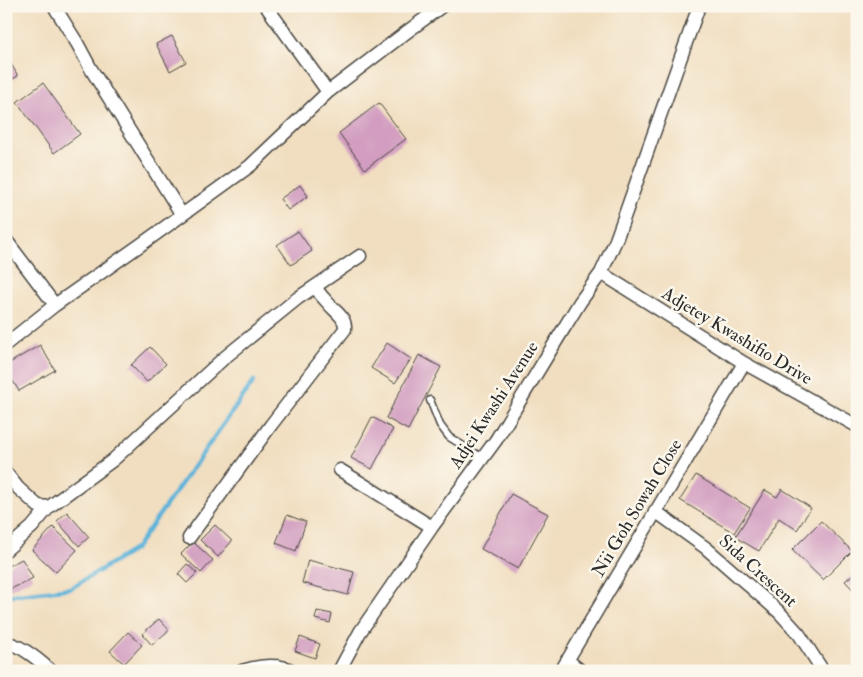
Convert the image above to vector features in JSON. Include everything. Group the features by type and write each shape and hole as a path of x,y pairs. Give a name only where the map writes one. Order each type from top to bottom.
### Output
{"street":[{"path":"54,6 77,43 90,69 182,215"},
{"path":"266,6 328,92"},
{"path":"6,344 55,305 250,166 328,92 442,6"},
{"name":"Adjei Kwashi Avenue","path":"339,671 360,632 432,527 496,440 580,302 601,273 616,240 699,6"},
{"path":"6,240 55,305"},
{"path":"6,550 32,527 48,507 113,460 224,358 298,298 360,256"},
{"name":"Adjetey Kwashifio Drive","path":"601,273 744,363 857,426"},
{"path":"190,538 271,425 346,330 343,318 315,287"},
{"name":"Nii Goh Sowah Close","path":"564,666 744,363"},
{"path":"340,470 432,527"},
{"path":"6,473 18,488 38,506 48,507"},
{"name":"Sida Crescent","path":"655,511 706,548 779,612 799,634 823,671"},
{"path":"6,643 11,643 22,649 51,671"},
{"path":"242,671 265,666 288,668 293,671"},
{"path":"564,666 581,671"}],"lane":[{"path":"430,400 440,424 449,437 483,458"}],"building":[{"path":"172,36 186,62 170,71 156,44"},
{"path":"6,55 18,76 6,83"},
{"path":"43,83 80,134 54,153 17,102"},
{"path":"379,103 406,139 365,169 339,133"},
{"path":"300,185 308,196 288,210 280,199"},
{"path":"298,231 312,251 291,265 277,245"},
{"path":"387,343 411,359 395,383 371,368"},
{"path":"40,345 55,370 19,391 6,370 6,365"},
{"path":"150,347 166,364 147,382 131,365"},
{"path":"419,355 441,367 408,430 386,418"},
{"path":"372,417 393,429 372,469 351,458"},
{"path":"696,475 750,508 734,533 680,500"},
{"path":"782,489 811,508 797,530 779,518 759,551 735,537 765,490 777,497"},
{"path":"511,494 548,514 518,569 481,549"},
{"path":"67,512 89,537 79,546 57,521"},
{"path":"287,515 306,522 296,551 276,543"},
{"path":"821,521 852,551 823,580 792,550"},
{"path":"215,525 232,541 218,557 200,540"},
{"path":"53,527 77,550 56,572 32,550"},
{"path":"193,542 213,560 201,573 181,554"},
{"path":"22,559 33,578 7,591 6,567"},
{"path":"308,560 354,572 348,595 302,583"},
{"path":"187,564 197,573 187,583 178,574"},
{"path":"857,571 857,594 845,581"},
{"path":"317,611 332,614 330,623 315,619"},
{"path":"159,619 169,630 152,645 142,634"},
{"path":"128,632 142,645 124,664 110,651"},
{"path":"300,637 320,644 315,658 295,651"}],"waterway":[{"path":"6,596 71,588 135,549 254,381"}]}
